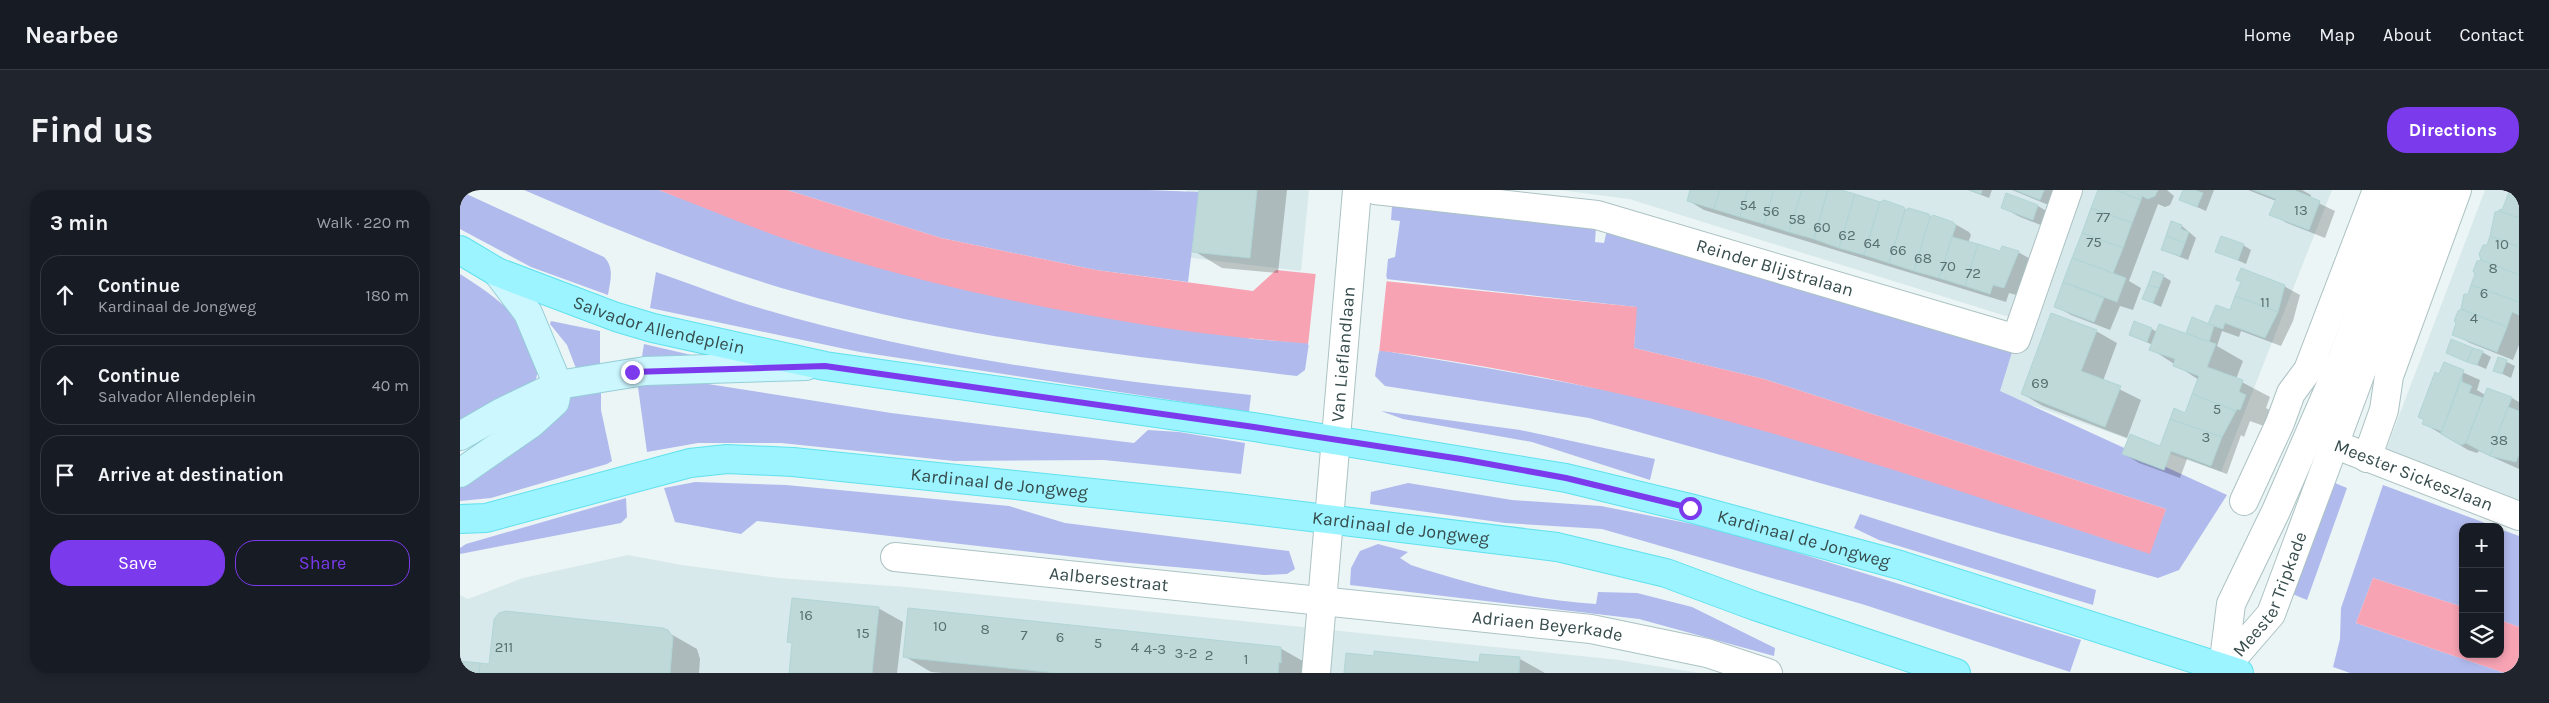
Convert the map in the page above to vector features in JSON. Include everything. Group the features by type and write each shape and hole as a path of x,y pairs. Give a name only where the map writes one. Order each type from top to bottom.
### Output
{"main road":[{"name":"Salvador Allendeplein","path":"460,250 497,272 616,317 653,328 825,366"},
{"name":"Salvador Allendeplein","path":"497,272 528,313 558,385"},
{"name":"Salvador Allendeplein","path":"460,436 502,412 558,385 645,371 825,366"},
{"name":"Kardinaal de Jongweg","path":"825,366 1336,440 1566,478 1690,508 1900,565 2227,671"},
{"path":"460,473 532,423 555,402 558,385"},
{"name":"Kardinaal de Jongweg","path":"473,519 690,463 727,459 784,462 1331,519 1557,547 1641,565 1755,606 1956,673"},
{"path":"460,527 473,519"}],"street":[{"name":"Van Lieflandlaan","path":"1316,673 1331,519 1341,368 1357,190"},
{"name":"Reinder Blijstralaan","path":"1375,190 1597,215 2016,339 2068,190"},
{"path":"2244,501 2280,423 2291,393 2312,361 2377,190"},
{"name":"Meester Tripkade","path":"2339,394 2406,190"},
{"name":"Meester Tripkade","path":"2227,671 2231,604 2276,511 2321,439 2429,190"},
{"path":"2367,458 2384,410 2388,376 2458,190"},
{"path":"2312,361 2339,394 2388,376"},
{"name":"Meester Tripkade","path":"2227,671 2271,614 2300,542 2321,439"},
{"name":"Meester Sickeszlaan","path":"2321,439 2519,516"},
{"name":"Aalbersestraat","path":"896,557 1323,601"},
{"name":"Adriaen Beyerkade","path":"1323,601 1591,629 1707,653 1768,673"}],"shaded area":[{"path":"524,190 659,190 797,243 881,268 1252,339 1309,343 1305,370 1297,376 1123,355 1008,338 894,317 796,292 717,267 639,238"},
{"path":"659,190 787,190 941,238 1096,270 1253,291 1276,270 1637,307 1634,348 1764,379 2166,509 2150,554 1924,479 1772,433 1619,394 1541,377 1436,359 1373,350 1191,332 1118,321 1025,303 933,282 842,257 797,243"},
{"path":"787,190 1148,190 1199,192 1188,282 1096,270 941,238"},
{"path":"1187,190 1309,190 1301,271 1183,257"},
{"path":"1560,190 2332,190 2221,472 1998,393 2022,321 1629,199"},
{"path":"2485,190 2519,190 2519,520 2378,471"},
{"path":"460,191 604,257 611,270 608,295 531,267 460,229"},
{"path":"1392,206 1596,227 1595,242 1604,243 1607,230 2016,339 2000,391 2227,495 2179,570 2158,578 1589,418 1385,386 1375,376 1379,350 1531,376 1644,398 1741,422 1859,457 2149,553 2166,509 1764,379 1634,348 1636,307 1386,279 1388,259 1395,257 1400,221 1391,220"},
{"path":"656,272 750,305 883,340 1066,373 1251,395 1249,412 860,352 650,308"},
{"path":"460,274 496,299 516,318 530,342 535,357 537,373 532,386 460,423"},
{"path":"551,321 600,331 600,367 577,371 567,345 550,324"},
{"path":"644,344 700,357 641,363"},
{"path":"666,379 891,413 1134,443 1148,430 1179,432 1245,443 1241,474 1104,460 954,461 781,443 698,443 647,452 637,380"},
{"path":"601,386 601,410 612,461 491,498 460,501 460,486 559,418 576,390"},
{"path":"1381,411 1520,430 1655,459 1650,480 1532,442 1403,419"},
{"path":"2330,481 2347,488 2307,600 2290,593"},
{"path":"695,482 786,485 1009,506 1065,523 1289,551 1295,569 1287,574 1264,575 1119,562 757,521 741,534 675,522 664,488"},
{"path":"1408,483 1512,500 1601,506 1727,531 2081,640 2070,672 1865,605 1602,529 1505,523 1370,504 1371,492"},
{"path":"2383,485 2485,523 2459,523 2459,606 2373,578 2356,623 2505,673 2350,673 2333,667 2340,639 2341,608"},
{"path":"626,498 627,517 621,523 460,554 460,548 466,544"},
{"path":"1860,514 2096,590 2093,605 1879,540 1854,528"},
{"path":"2504,530 2519,536 2519,627 2504,621"},
{"path":"1378,544 1408,552 1400,558 1411,565 1456,579 1525,595 1596,604 1598,592 1637,593 1692,607 1775,648 1774,656 1639,619 1350,585 1351,568 1360,551"},
{"path":"628,555 682,565 778,578 907,587 1283,625 1619,660 1699,673 460,673 460,595 468,599 523,578"},
{"path":"2373,578 2459,606 2459,658 2356,623"},
{"path":"2504,621 2519,627 2519,673 2505,673 2460,658 2504,658"}],"pier":[{"path":"1316,271 1387,277 1379,353 1308,345"}],"building":[{"path":"1199,190 1257,190 1250,258 1192,252"},
{"path":"1690,190 1720,190 1714,209 1687,201"},
{"path":"1720,190 1748,190 1740,217 1714,209"},
{"path":"1748,190 1774,190 1764,224 1740,217"},
{"path":"1774,190 1802,190 1789,232 1764,224"},
{"path":"1802,190 1828,190 1814,239 1789,232"},
{"path":"1828,190 1841,190 1855,194 1839,248 1814,239"},
{"path":"1969,190 1982,190 1981,194"},
{"path":"2015,190 2044,190 2040,200"},
{"path":"2098,190 2116,190 2141,200 2132,223 2091,208"},
{"path":"2116,190 2158,190 2155,196 2148,199 2142,196 2141,200"},
{"path":"2183,190 2195,190 2203,193 2197,207 2179,200"},
{"path":"2253,190 2294,190 2320,201 2309,230 2269,215 2276,199"},
{"path":"2515,190 2519,190 2519,218 2499,211 2500,209 2502,210 2509,192 2514,193"},
{"path":"2006,193 2038,205 2033,220 2001,208"},
{"path":"1855,194 1880,202 1864,255 1839,248"},
{"path":"1884,200 1904,207 1905,210 1889,263 1864,255 1880,202"},
{"path":"1909,208 1929,214 1930,217 1914,271 1889,263 1905,210"},
{"path":"2091,208 2132,223 2123,248 2082,233"},
{"path":"2499,211 2519,218 2519,247 2490,236 2495,212"},
{"path":"1933,215 1953,222 1956,225 1939,278 1914,271 1930,217"},
{"path":"2171,221 2182,225 2181,229 2189,232 2185,243 2166,236"},
{"path":"2082,233 2123,248 2113,273 2072,258"},
{"path":"2166,236 2185,243 2180,256 2161,250"},
{"path":"2221,236 2244,244 2238,260 2215,252"},
{"path":"2490,236 2519,247 2519,275 2481,260 2479,254 2483,245 2487,245"},
{"path":"1952,237 1978,244 1965,286 1939,278"},
{"path":"1978,244 2000,251 2002,246 2019,251 2004,288 1993,285 1990,294 1965,286"},
{"path":"2072,258 2126,278 2117,302 2063,282"},
{"path":"2481,260 2519,275 2519,302 2471,285 2477,261"},
{"path":"2241,268 2285,285 2278,312 2235,296 2241,282 2236,280"},
{"path":"2153,271 2164,275 2159,288 2148,285"},
{"path":"2063,282 2104,298 2094,322 2054,307"},
{"path":"2148,285 2159,288 2153,303 2142,299"},
{"path":"2471,285 2519,302 2519,315 2512,312 2507,327 2461,309 2464,294 2468,294"},
{"path":"2235,296 2278,312 2265,338 2225,323 2223,329 2208,324 2216,305 2230,310"},
{"path":"2461,309 2507,327 2497,352 2452,335 2456,323 2454,321 2458,311"},
{"path":"2051,313 2097,330 2081,371 2121,386 2105,427 2021,394"},
{"path":"2192,317 2214,326 2209,342 2186,333"},
{"path":"2134,321 2152,328 2147,342 2129,335"},
{"path":"2159,324 2216,344 2207,367 2243,380 2239,392 2246,395 2240,410 2237,409 2236,411 2192,394 2199,376 2173,366 2175,359 2149,350"},
{"path":"2451,339 2473,348 2467,362 2446,353"},
{"path":"2473,348 2483,351 2477,365 2467,362"},
{"path":"2498,357 2507,360 2502,374 2493,371"},
{"path":"2444,362 2464,370 2441,434 2441,431 2422,424 2424,420 2418,417 2435,372 2439,374"},
{"path":"2462,377 2462,382 2472,386 2469,393 2483,398 2466,443 2461,445 2441,434"},
{"path":"2487,388 2512,397 2490,456 2466,443"},
{"path":"2192,394 2236,411 2222,437 2170,419 2174,408 2185,413"},
{"path":"2508,407 2519,411 2519,454 2516,462 2490,456"},
{"path":"2170,419 2222,437 2211,466 2171,451 2164,470 2122,454 2130,434 2160,446"},
{"path":"792,598 879,607 872,673 789,673 792,643 787,642"},
{"path":"908,608 1281,647 1281,663 1279,662 1278,673 1057,673 909,658 903,657"},
{"path":"506,611 663,628 668,630 673,637 670,673 479,673 480,663 489,664 494,619 499,613"},
{"path":"1374,651 1476,662 1479,662 1480,654 1520,657 1519,673 1344,673 1346,653 1374,656"},
{"path":"460,661 480,663 479,673 460,673"}],"route":[{"path":"632,372 825,366 1254,427 1461,459 1566,478 1690,508"}]}
